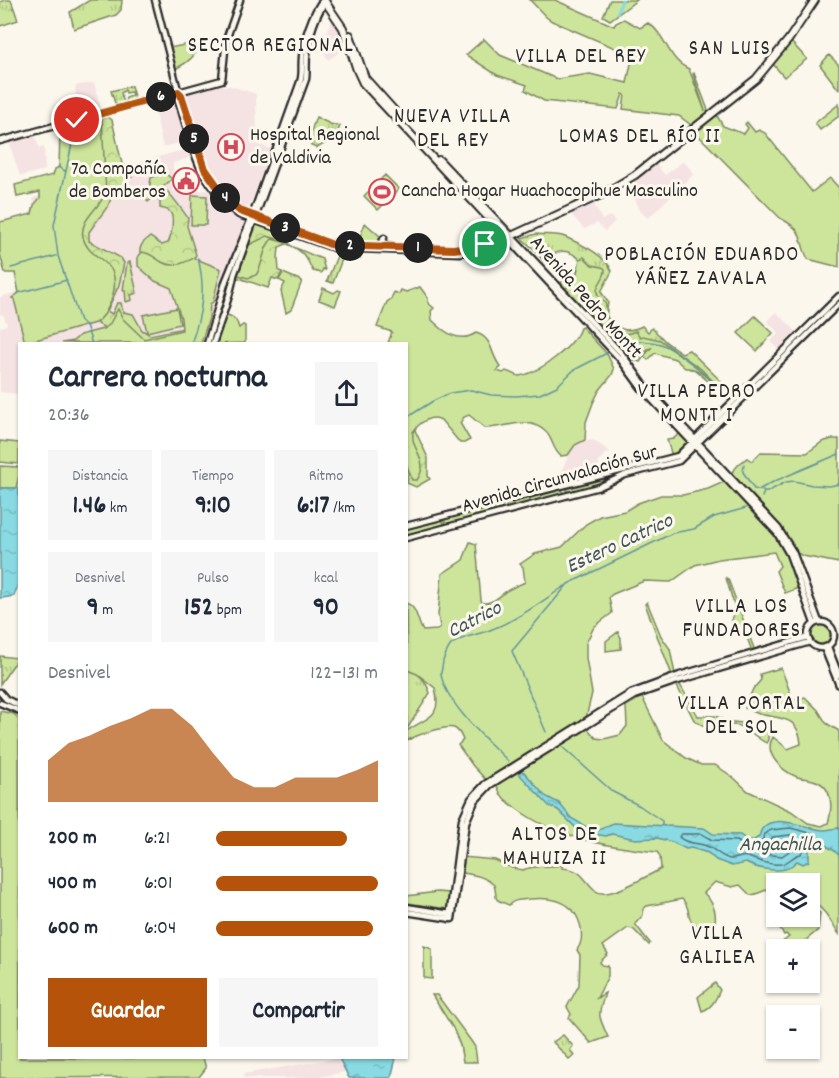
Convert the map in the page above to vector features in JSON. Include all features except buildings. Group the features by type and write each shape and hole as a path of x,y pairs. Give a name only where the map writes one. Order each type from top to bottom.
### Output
{"main road":[{"path":"155,0 178,92 177,96 194,149 209,180 228,207 337,249 460,253 482,249 569,207 621,179 667,148 758,74 772,59 812,2"},
{"path":"0,141 222,80 226,41 241,0"},
{"path":"213,342 226,280 253,218 306,80 307,53 325,0"},
{"path":"208,342 220,311 231,296 234,275 301,78 302,59 308,32 319,4 325,0"},
{"name":"Avenida Pedro Montt","path":"325,0 345,32 363,82 508,235"},
{"name":"Avenida Pedro Montt","path":"325,0 351,37 367,80 620,359 642,389 782,533 793,552 817,622 829,624 834,630 834,639 826,647"},
{"path":"320,11 332,10"},
{"path":"253,218 331,244 463,249 508,235"},
{"path":"379,247 384,238"},
{"name":"Avenida Circunvalación Sur","path":"408,537 599,487 625,476 679,461 839,296"},
{"name":"Avenida Circunvalación Sur","path":"408,525 678,456 695,443 839,304"},
{"path":"817,622 809,629 809,639 814,646 826,647"},
{"path":"451,916 462,819 471,799 488,781 631,693 652,684 809,639"},
{"path":"451,916 466,822 475,801 490,785 587,724 643,693 809,639"},
{"name":"Avenida Pedro Montt","path":"826,647 839,675"},
{"name":"Avenida Pedro Montt","path":"826,647 839,685"},
{"path":"0,692 6,699 18,705"},
{"path":"0,703 18,710"},
{"path":"408,910 451,916"}],"shaded area":[{"path":"333,17 338,23 347,47 328,60 323,50 320,49"},
{"path":"94,83 101,111 76,118 74,113 78,110 75,88 78,85"},
{"name":"Hospital Regional de Valdivia","path":"215,86 230,86 256,94 257,144 271,149 246,211 232,203 208,172 201,157 183,96 184,93"},
{"path":"174,97 187,141 163,147 153,105 154,102"},
{"path":"110,114 123,167 190,148 192,157 173,163 173,191 211,190 229,211 247,220 224,279 204,342 18,342 18,394 0,392 0,327 7,325 3,314 0,315 0,297 18,292 15,273 9,274 4,271 0,254 0,221 36,212 33,198 39,196 39,191 17,197 15,185 55,174 63,154 60,127"},
{"path":"35,135 39,148 44,147 45,170 20,176 9,142"},
{"path":"684,161 694,174 648,218 641,212 631,191 635,179 638,179 655,163 665,175"},
{"path":"593,202 602,220 610,216 615,221 605,231 597,223 584,229 570,213"},
{"path":"776,312 797,332 778,350 771,341 779,333 767,321"},
{"path":"593,440 610,452 598,462 601,473 565,483 561,472 574,443"},
{"path":"345,1059 345,1072 313,1078 244,1078 243,1074"}],"green space":[{"path":"11,0 18,20 0,26 0,2"},
{"path":"90,0 122,0 121,10 116,15 74,29 70,12"},
{"path":"530,0 555,0 614,26 624,19 640,28 648,23 659,34 676,60 689,69 705,111 694,73 708,110 706,114 708,120 716,114 723,126 744,134 748,128 745,124 747,122 755,132 759,130 765,133 812,192 830,178 839,188 839,267 808,259 798,232 780,218 695,132 699,127 696,122 691,125 679,116 623,109 625,95 623,94 618,109 544,101 525,90 527,85 497,75 466,55 484,39 500,55 557,79 590,74 627,83 632,59 629,54 552,21"},
{"path":"610,0 637,0 610,20 603,16"},
{"path":"790,41 807,59 784,77 772,63"},
{"path":"199,42 201,44 199,49 193,56 175,69 169,48"},
{"path":"829,55 839,65 839,90 820,65"},
{"path":"131,86 135,100 125,103 126,98 132,96 131,92 126,93 125,90 121,93 124,104 116,106 111,91"},
{"path":"839,104 839,116 820,130 815,123"},
{"path":"108,117 112,120 122,164 131,168 132,177 128,180 128,185 112,196 108,206 89,232 89,241 121,258 124,263 119,285 107,311 112,314 117,303 121,303 123,312 133,314 142,330 150,335 184,328 182,296 141,259 140,255 141,246 150,237 162,245 168,243 170,236 172,223 170,212 160,208 160,202 155,196 148,202 145,198 148,195 151,178 159,174 158,167 163,165 166,174 172,179 163,187 188,218 187,226 196,255 191,261 193,331 147,342 103,327 92,320 77,213 94,155 93,122"},
{"path":"316,117 340,126 335,138 317,148 311,146 309,137"},
{"path":"102,121 106,193 87,219 83,237 92,252 110,268 114,276 114,286 107,311 95,323 25,342 12,298 19,293 15,273 5,273 0,254 0,222 32,214 34,205 40,198 40,192 17,197 15,185 53,175 55,169 59,167 60,131"},
{"name":"Cancha Hogar Huachocopihue Masculino","path":"385,175 399,189 378,210 364,196"},
{"path":"192,195 207,196 206,225 191,225"},
{"path":"255,222 292,236 289,243 279,247 279,271 282,272 278,280 272,278 268,288 236,277"},
{"path":"365,223 389,244 357,245"},
{"path":"536,234 565,237 592,250 604,260 612,271 601,292 608,302 606,316 622,329 631,330 642,326 648,332 652,328 682,353 689,350 726,386 727,396 694,369 690,369 660,348 650,348 640,362 633,359 560,283 576,270 582,261 563,251 553,254 544,262 535,250 521,238"},
{"path":"267,236 291,245 272,239 266,247 256,275 248,278 238,275 249,245"},
{"path":"294,247 322,259 325,270 323,269 321,273 313,271 303,254"},
{"path":"339,251 363,252 360,259 344,254 333,283 327,281"},
{"path":"142,252 150,254 169,265 194,258 221,269 201,342 68,342 73,341 80,335 103,329 109,325 118,309 123,319 144,339 182,330 181,318 171,288 155,281 138,266 138,257"},
{"path":"584,257 592,265 605,269 597,293 605,303 607,317 614,330 626,334 636,331 640,337 660,340 701,369 727,395 726,386 736,396 731,402 704,375 692,368 685,368 675,359 655,353 648,360 644,356 651,348 635,361 619,350 564,291 576,277 580,259"},
{"path":"130,262 137,293 131,295 132,300 126,302 125,290 123,290 127,263"},
{"path":"283,273 302,281 291,310 286,313 281,291 285,283 279,280"},
{"path":"420,287 428,298 428,303 434,308 431,311 432,320 452,335 464,337 476,333 482,335 489,343 501,367 497,371 503,373 506,371 519,376 546,365 571,343 582,327 607,354 614,369 593,403 586,422 585,440 575,445 568,455 561,456 546,432 539,427 524,423 485,428 469,415 464,417 460,423 470,440 460,443 441,420 433,418 418,425 413,432 414,445 422,466 417,480 412,480 408,469 408,342 388,342 392,332 377,327 387,302 394,292 399,294 401,290 406,292"},
{"path":"323,288 334,293 341,291 335,306 319,300"},
{"path":"177,308 180,324 147,332 143,315"},
{"path":"225,316 232,317 239,328 245,326 245,342 217,342"},
{"path":"755,316 773,333 757,351 738,333"},
{"path":"414,428 428,458 430,479 416,487 408,483 408,447"},
{"path":"680,433 689,443 672,456 667,440 673,439"},
{"path":"839,439 839,563 803,556 795,552 783,531 777,537 788,554 800,587 785,593 776,571 780,566 774,552 719,559 695,565 671,582 644,581 613,594 609,597 612,613 594,627 586,643 592,693 586,718 587,728 596,738 604,739 620,735 627,726 626,706 642,697 663,740 686,758 701,765 715,765 748,791 791,811 808,823 822,826 828,823 831,811 828,792 820,783 797,777 784,770 775,760 770,749 773,737 788,749 801,744 797,728 787,720 759,714 745,708 753,689 761,680 760,674 781,668 793,700 805,697 818,710 826,723 839,731 839,934 820,908 820,873 766,873 766,891 750,895 740,885 732,887 715,882 704,893 713,906 715,922 705,928 693,923 682,899 647,906 635,924 650,943 649,945 633,929 628,928 603,946 608,954 600,962 608,966 608,976 597,998 605,993 600,1015 608,1037 591,1043 569,1018 571,1014 567,1007 579,985 580,955 577,950 581,942 581,928 574,912 569,906 555,900 518,900 509,905 499,901 496,898 494,885 479,876 462,873 463,857 495,860 512,868 523,870 531,867 562,865 562,868 579,873 596,891 609,893 661,869 660,856 657,852 584,840 532,819 507,801 497,785 488,782 473,766 458,745 463,740 459,731 454,728 444,728 408,740 408,730 435,712 437,698 435,688 417,674 408,670 408,604 415,611 423,631 437,630 440,627 438,615 442,574 463,560 470,542 476,544 481,600 482,603 489,602 525,582 523,567 520,564 535,554 562,547 586,524 600,516 625,511 638,503 661,495 683,495 708,489 724,482 739,464 747,458 752,461 761,452 807,453 822,442"},
{"path":"0,441 18,443 18,464 0,462"},
{"path":"0,466 18,467 16,488 0,488"},
{"path":"625,471 599,486 568,494 566,487"},
{"path":"561,488 564,494 507,509 505,503"},
{"path":"500,504 502,510 446,525 444,518"},
{"path":"442,519 445,526 408,536 408,528"},
{"path":"726,578 755,651 752,651 746,635 733,628 732,619 736,611"},
{"path":"647,602 661,636 670,649 675,674 672,675 645,604"},
{"path":"821,623 826,624 832,630 832,640 826,646 821,647 816,646 810,640 809,635 810,630 816,624"},
{"path":"618,632 621,638 621,649 606,651 606,641"},
{"path":"0,656 18,658 0,684"},
{"path":"408,668 422,678 430,693 408,727"},
{"path":"679,683 698,716 716,716 725,721 742,723 753,730 769,733 767,743 740,726 727,725 713,728 701,725 694,720 677,686"},
{"path":"0,711 14,714 18,718 18,1059 203,1059 206,1068 199,1077 0,1078"},
{"path":"437,892 449,893 448,909 408,903 408,896"},
{"path":"778,927 818,927 807,939 786,939 789,937 784,935"},
{"path":"424,946 432,949 432,979 424,978"},
{"path":"715,983 720,990 711,1005 702,1011 698,997"},
{"path":"432,995 437,995 471,1041 475,1047 477,1062 463,1062 460,1045 453,1028"},
{"path":"563,1035 573,1046 570,1050 574,1055 569,1059 553,1042"}],"water":[{"path":"18,488 18,585 14,596 0,598 0,490"},
{"name":"Angachilla","path":"519,771 524,772 545,796 559,803 571,818 595,832 613,823 704,828 713,834 740,835 747,840 754,840 769,823 787,822 824,830 839,828 839,855 816,842 809,847 809,861 803,864 797,861 781,870 770,870 746,863 732,866 716,860 708,853 691,848 686,849 657,838 635,839 612,834 606,836 588,833 576,828 558,810 549,806 520,775"},
{"path":"340,1059 396,1059 391,1078 349,1078"}],"waterway":[{"path":"618,12 622,0"},
{"path":"76,126 54,225 58,256 80,321 86,325 91,342"},
{"path":"58,167 65,171"},
{"path":"11,268 56,256"},
{"path":"192,342 202,301 202,281 198,258"},
{"path":"18,293 67,280"},
{"path":"619,345 640,342 661,344 696,367 727,396"},
{"path":"408,417 450,393 471,390 491,395 540,394 557,386 574,370 609,352"},
{"path":"760,489 839,454"},
{"path":"744,464 743,472 754,489 763,491"},
{"name":"Estero Catrico","path":"762,497 764,492 786,482 830,486 839,484"},
{"name":"Estero Catrico","path":"546,732 512,651 568,584 673,533 694,529 714,517 746,508"},
{"name":"Catrico","path":"508,761 469,721 450,697 441,674 443,661 450,646 455,642 510,621 565,586"},
{"path":"560,745 613,792 640,806 662,821 662,825"}],"place":[{"name":"Hospital Regional de Valdivia","path":"231,147"},
{"name":"7a Compañía de Bomberos","path":"186,181"},
{"name":"Cancha Hogar Huachocopihue Masculino","path":"382,192"}],"district":[{"name":"SECTOR REGIONAL","path":"271,47"},
{"name":"SAN LUIS","path":"730,50"},
{"name":"VILLA DEL REY","path":"581,58"},
{"name":"NUEVA VILLA DEL REY","path":"453,130"},
{"name":"LOMAS DEL RÍO II","path":"640,138"},
{"name":"POBLACIÓN EDUARDO YÁÑEZ ZAVALA","path":"702,268"},
{"name":"VILLA PEDRO MONTT I","path":"697,405"},
{"name":"VILLA LOS FUNDADORES","path":"742,620"},
{"name":"VILLA PORTAL DEL SOL","path":"742,717"},
{"name":"ALTOS DE MAHUIZA II","path":"555,848"},
{"name":"VILLA GALILEA","path":"718,947"}],"route":[{"path":"77,120 178,92 181,95 198,154 210,179 227,200 240,211 333,245 454,249 485,244"}]}
